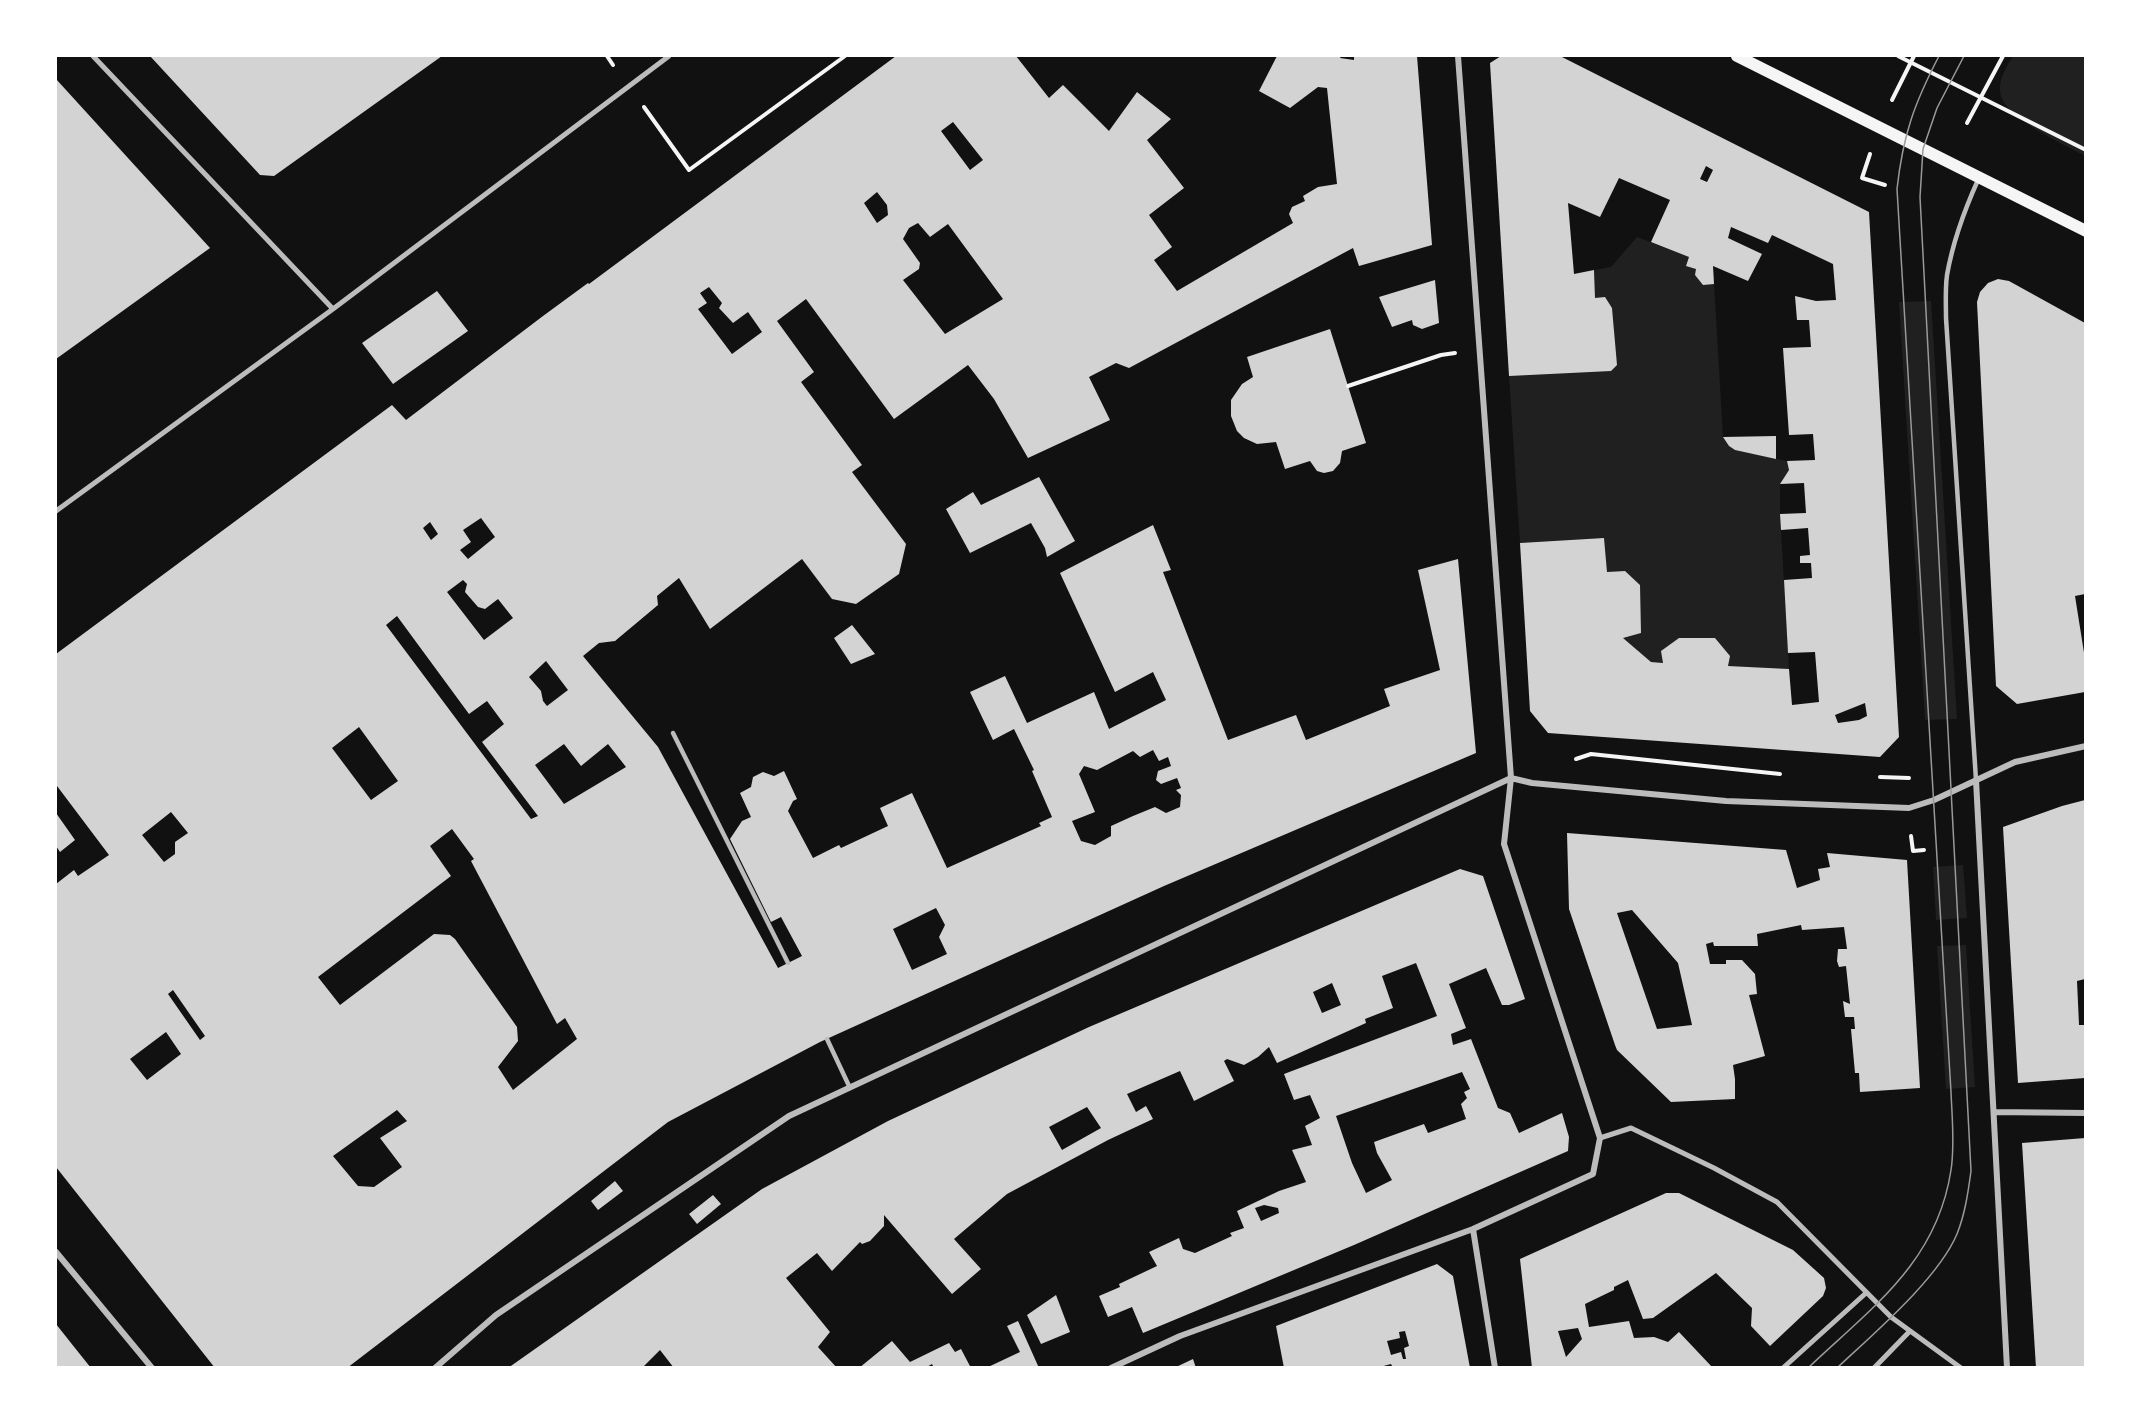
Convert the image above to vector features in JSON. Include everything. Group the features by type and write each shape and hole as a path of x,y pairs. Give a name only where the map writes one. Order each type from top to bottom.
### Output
{"main road":[{"path":"1737,56 2085,231"}],"street":[{"path":"93,56 333,309"},
{"path":"56,512 333,309 669,56"},
{"path":"1111,1368 1180,1336 1473,1229 1593,1173 1600,1138 1504,844 1511,778 1458,56"},
{"path":"435,1368 495,1315 789,1116 1511,778 1532,783 1726,801 1909,808 1934,800 2015,762 2085,746"},
{"path":"1976,780 2007,1368"},
{"path":"1994,1112 2085,1113"},
{"path":"1600,1138 1631,1128 1778,1202 1853,1276 1866,1293 1909,1332 1961,1368"},
{"path":"1473,1229 1495,1368"},
{"path":"56,1252 152,1368"},
{"path":"1783,1368 1866,1293"},
{"path":"1874,1368 1909,1332"}],"lane":[{"path":"1976,780 1946,308 1947,277 1954,242 1962,216 1980,177"},
{"path":"673,733 788,963"},
{"path":"827,1039 850,1088"}],"path":[{"path":"607,56 689,170 845,56"},
{"path":"1898,56 2085,150"},
{"path":"1891,101 1914,56"},
{"path":"1967,123 2003,56"},
{"path":"1873,147 1862,178 1885,185"},
{"path":"1348,386 1441,355 1479,351"},
{"path":"1568,761 1591,754 1783,774"},
{"path":"1874,777 1916,778"},
{"path":"1911,836 1913,851 1924,850"}],"shaded area":[{"path":"2013,56 2085,56 2085,156 2025,122 2006,105 2001,96 2000,85"},
{"path":"1637,237 1713,266 1723,437 1735,450 1787,461 1789,470 1780,484 1780,514 1789,669 1728,666 1729,656 1715,638 1679,638 1662,651 1663,663 1651,662 1623,638 1640,585 1625,571 1607,572 1604,538 1520,543 1509,376 1606,335 1614,328 1612,308 1605,298 1595,298 1594,270 1611,267"},
{"path":"1931,301 1957,719 1925,720 1899,302"},
{"path":"1963,865 1967,918 1936,920 1933,867"},
{"path":"1966,945 1975,1087 1946,1089 1937,946"}],"building":[{"path":"150,56 442,56 274,176 260,175"},
{"path":"896,56 1016,56 1049,98 1063,85 1109,131 1137,92 1171,119 1147,140 1184,188 1149,215 1172,247 1154,260 1177,291 1293,223 1289,214 1292,207 1305,201 1303,196 1318,187 1337,184 1327,88 1318,87 1290,108 1259,91 1277,56 1341,56 1340,58 1354,60 1354,56 1417,56 1432,245 1359,266 1353,248 1129,368 1116,363 1089,377 1110,420 1028,458 994,399 968,365 894,419 806,299 777,321 814,372 801,382 862,465 852,472 906,544 899,574 856,604 832,599 802,559 710,629 679,578 657,596 658,605 615,641 599,643 583,656 658,747 778,968 802,956 781,917 771,922 730,839 742,821 751,817 740,793 751,787 753,777 763,772 774,776 784,771 797,799 793,801 788,811 813,858 888,826 880,808 912,793 947,868 1041,826 1039,823 1052,817 1032,771 1034,770 1014,729 993,740 970,692 1005,676 1027,723 1094,692 1109,729 1166,700 1153,672 1115,692 1060,573 1153,525 1171,570 1163,572 1228,740 1296,715 1306,740 1390,706 1384,689 1440,670 1418,570 1458,559 1476,753 1164,886 820,1042 668,1122 347,1368 215,1368 56,1167 56,884 74,870 78,876 109,855 56,787 56,654 392,405 406,420","holes":["953,122 983,160 970,170 941,131","877,192 887,205 888,215 877,223 864,203","918,223 930,237 948,224 1003,299 945,334 903,280 919,269 920,263 903,239 909,228","709,287 722,303 719,308 733,323 748,312 762,332 732,354 698,309 707,303 700,293","481,518 495,537 468,559 460,550 471,542 463,530","430,522 438,534 431,540 423,528","463,580 467,584 465,592 478,607 485,609 498,599 513,618 484,640 447,592","397,616 469,714 487,701 504,724 482,742 538,816 531,819 386,625","546,661 568,690 547,706 543,701 541,691 529,677","359,727 398,781 371,800 332,748","564,744 581,766 608,744 626,767 564,804 535,765","1153,750 1159,761 1168,757 1171,766 1158,771 1156,780 1161,784 1177,778 1181,788 1176,790 1181,795 1180,807 1166,813 1155,807 1133,816 1111,826 1111,836 1095,845 1081,841 1072,821 1095,812 1079,774 1084,766 1097,770 1133,751 1140,757","171,812 188,833 175,842 175,854 164,862 142,835","452,829 474,859 471,861 557,1024 565,1018 577,1039 513,1090 498,1067 518,1041 517,1027 450,935 434,934 340,1005 318,977 451,876 430,846","936,908 945,925 939,937 947,954 912,970 893,929","173,990 205,1036 200,1040 168,994","166,1032 181,1054 147,1080 130,1059","397,1110 407,1121 380,1138 402,1167 374,1187 358,1186 333,1156"]},
{"path":"1501,56 1560,56 1869,212 1899,737 1880,757 1548,733 1530,711 1520,543 1604,538 1607,572 1625,571 1640,585 1641,633 1623,638 1651,662 1663,663 1661,651 1679,638 1715,638 1730,656 1728,666 1789,669 1792,705 1819,702 1815,652 1788,653 1784,580 1812,578 1811,563 1800,563 1800,556 1810,555 1808,528 1781,530 1780,514 1806,513 1804,483 1780,484 1789,470 1787,461 1815,460 1813,434 1789,435 1783,348 1811,347 1809,320 1797,320 1795,296 1816,301 1836,300 1833,264 1772,235 1768,243 1731,227 1728,238 1762,254 1748,281 1713,266 1714,284 1703,285 1695,275 1696,269 1686,266 1689,257 1651,242 1670,200 1619,178 1600,217 1568,203 1574,274 1594,270 1595,298 1605,297 1612,308 1617,365 1611,371 1509,376 1490,63","holes":["1706,166 1713,170 1707,182 1700,179","1865,703 1867,716 1859,720 1838,723 1835,715"]},
{"path":"56,79 210,248 56,359"},
{"path":"1998,279 2009,281 2085,323 2085,594 2075,596 2085,659 2085,692 2017,704 1996,686 1977,302 1980,292 1988,283"},
{"path":"1435,280 1439,323 1422,329 1413,325 1412,320 1392,327 1379,297"},
{"path":"437,291 468,331 393,384 362,343"},
{"path":"1330,329 1366,443 1342,451 1340,463 1333,471 1324,473 1317,471 1310,461 1285,469 1276,442 1257,444 1244,438 1237,431 1231,416 1231,400 1242,384 1253,377 1247,357"},
{"path":"1776,436 1776,459 1735,450 1723,437"},
{"path":"1039,477 1075,541 1047,557 1045,548 1031,523 970,553 946,509 973,492 981,505"},
{"path":"852,625 875,654 851,664 834,638"},
{"path":"2085,800 2085,979 2077,981 2079,1025 2085,1025 2085,1078 2018,1083 2003,827"},
{"path":"56,813 75,840 60,852 56,846"},
{"path":"1567,833 1786,850 1797,888 1820,880 1818,869 1830,867 1827,853 1907,860 1920,1088 1860,1092 1859,1073 1855,1073 1851,1029 1855,1029 1854,1017 1845,1017 1843,1001 1850,1004 1846,966 1839,967 1837,961 1838,949 1847,949 1844,927 1802,930 1801,925 1757,934 1758,946 1714,946 1713,942 1706,944 1710,964 1726,964 1726,960 1742,960 1755,974 1757,994 1749,995 1765,1056 1733,1065 1735,1099 1671,1102 1617,1050 1569,909","holes":["1632,910 1678,963 1692,1025 1657,1029 1617,913"]},
{"path":"1460,869 1483,876 1525,999 1502,1005 1486,968 1449,984 1466,1028 1451,1034 1453,1045 1471,1039 1498,1108 1510,1113 1519,1133 1562,1113 1569,1137 1568,1151 1354,1245 1143,1333 1132,1307 1108,1317 1099,1296 1157,1266 1149,1252 1179,1238 1183,1249 1195,1253 1232,1236 1230,1233 1244,1228 1237,1211 1279,1191 1306,1182 1292,1150 1312,1145 1305,1126 1320,1118 1310,1095 1294,1100 1284,1074 1437,1016 1416,963 1382,976 1393,1008 1365,1019 1366,1023 1277,1063 1269,1047 1244,1065 1227,1059 1224,1061 1234,1081 1194,1101 1180,1071 1127,1094 1136,1112 1146,1106 1153,1119 1108,1140 1007,1194 954,1239 981,1269 952,1294 884,1215 884,1226 870,1241 862,1244 860,1242 832,1271 817,1253 786,1278 830,1332 818,1347 837,1368 674,1368 660,1350 642,1368 508,1368 762,1189 888,1121 1089,1027","holes":["1332,983 1341,1005 1322,1013 1313,992","1462,1072 1470,1089 1464,1092 1467,1098 1461,1104 1466,1119 1428,1133 1424,1124 1374,1142 1377,1153 1392,1180 1366,1193 1352,1163 1336,1116","1087,1107 1101,1128 1062,1150 1049,1127","1264,1205 1278,1208 1279,1213 1261,1221 1255,1208"]},
{"path":"2085,1138 2085,1368 2036,1368 2022,1143"},
{"path":"615,1181 623,1191 598,1210 591,1201"},
{"path":"1666,1193 1679,1193 1793,1250 1824,1278 1826,1288 1823,1296 1770,1346 1751,1326 1752,1308 1716,1273 1653,1318 1643,1319 1628,1280 1614,1287 1614,1290 1585,1304 1589,1327 1629,1321 1634,1338 1654,1337 1668,1342 1679,1332 1713,1368 1532,1368 1520,1259","holes":["1578,1328 1582,1339 1566,1357 1558,1331"]},
{"path":"713,1195 721,1204 697,1224 689,1214"},
{"path":"1437,1264 1453,1276 1470,1368 1393,1368 1391,1364 1376,1368 1284,1368 1276,1326","holes":["1405,1331 1409,1346 1404,1348 1406,1359 1403,1359 1401,1352 1391,1355 1387,1341 1400,1338 1399,1332"]},
{"path":"1056,1295 1070,1332 1041,1344 1027,1315"},
{"path":"1018,1321 1039,1368 986,1368 1020,1352 1007,1326"},
{"path":"56,1324 71,1343 91,1368 56,1368"},
{"path":"892,1341 910,1362 949,1343 955,1352 961,1349 971,1368 934,1368 932,1364 925,1368 859,1368"},
{"path":"1193,1359 1196,1368 1174,1368"}],"tram line":[{"path":"1808,1368 1877,1304 1916,1258 1932,1232 1943,1203 1952,1160 1951,1092 1897,189 1911,120 1939,56"},
{"path":"1837,1368 1886,1323 1920,1287 1948,1251 1962,1219 1971,1171 1920,197 1923,149 1937,108 1964,56"}]}
